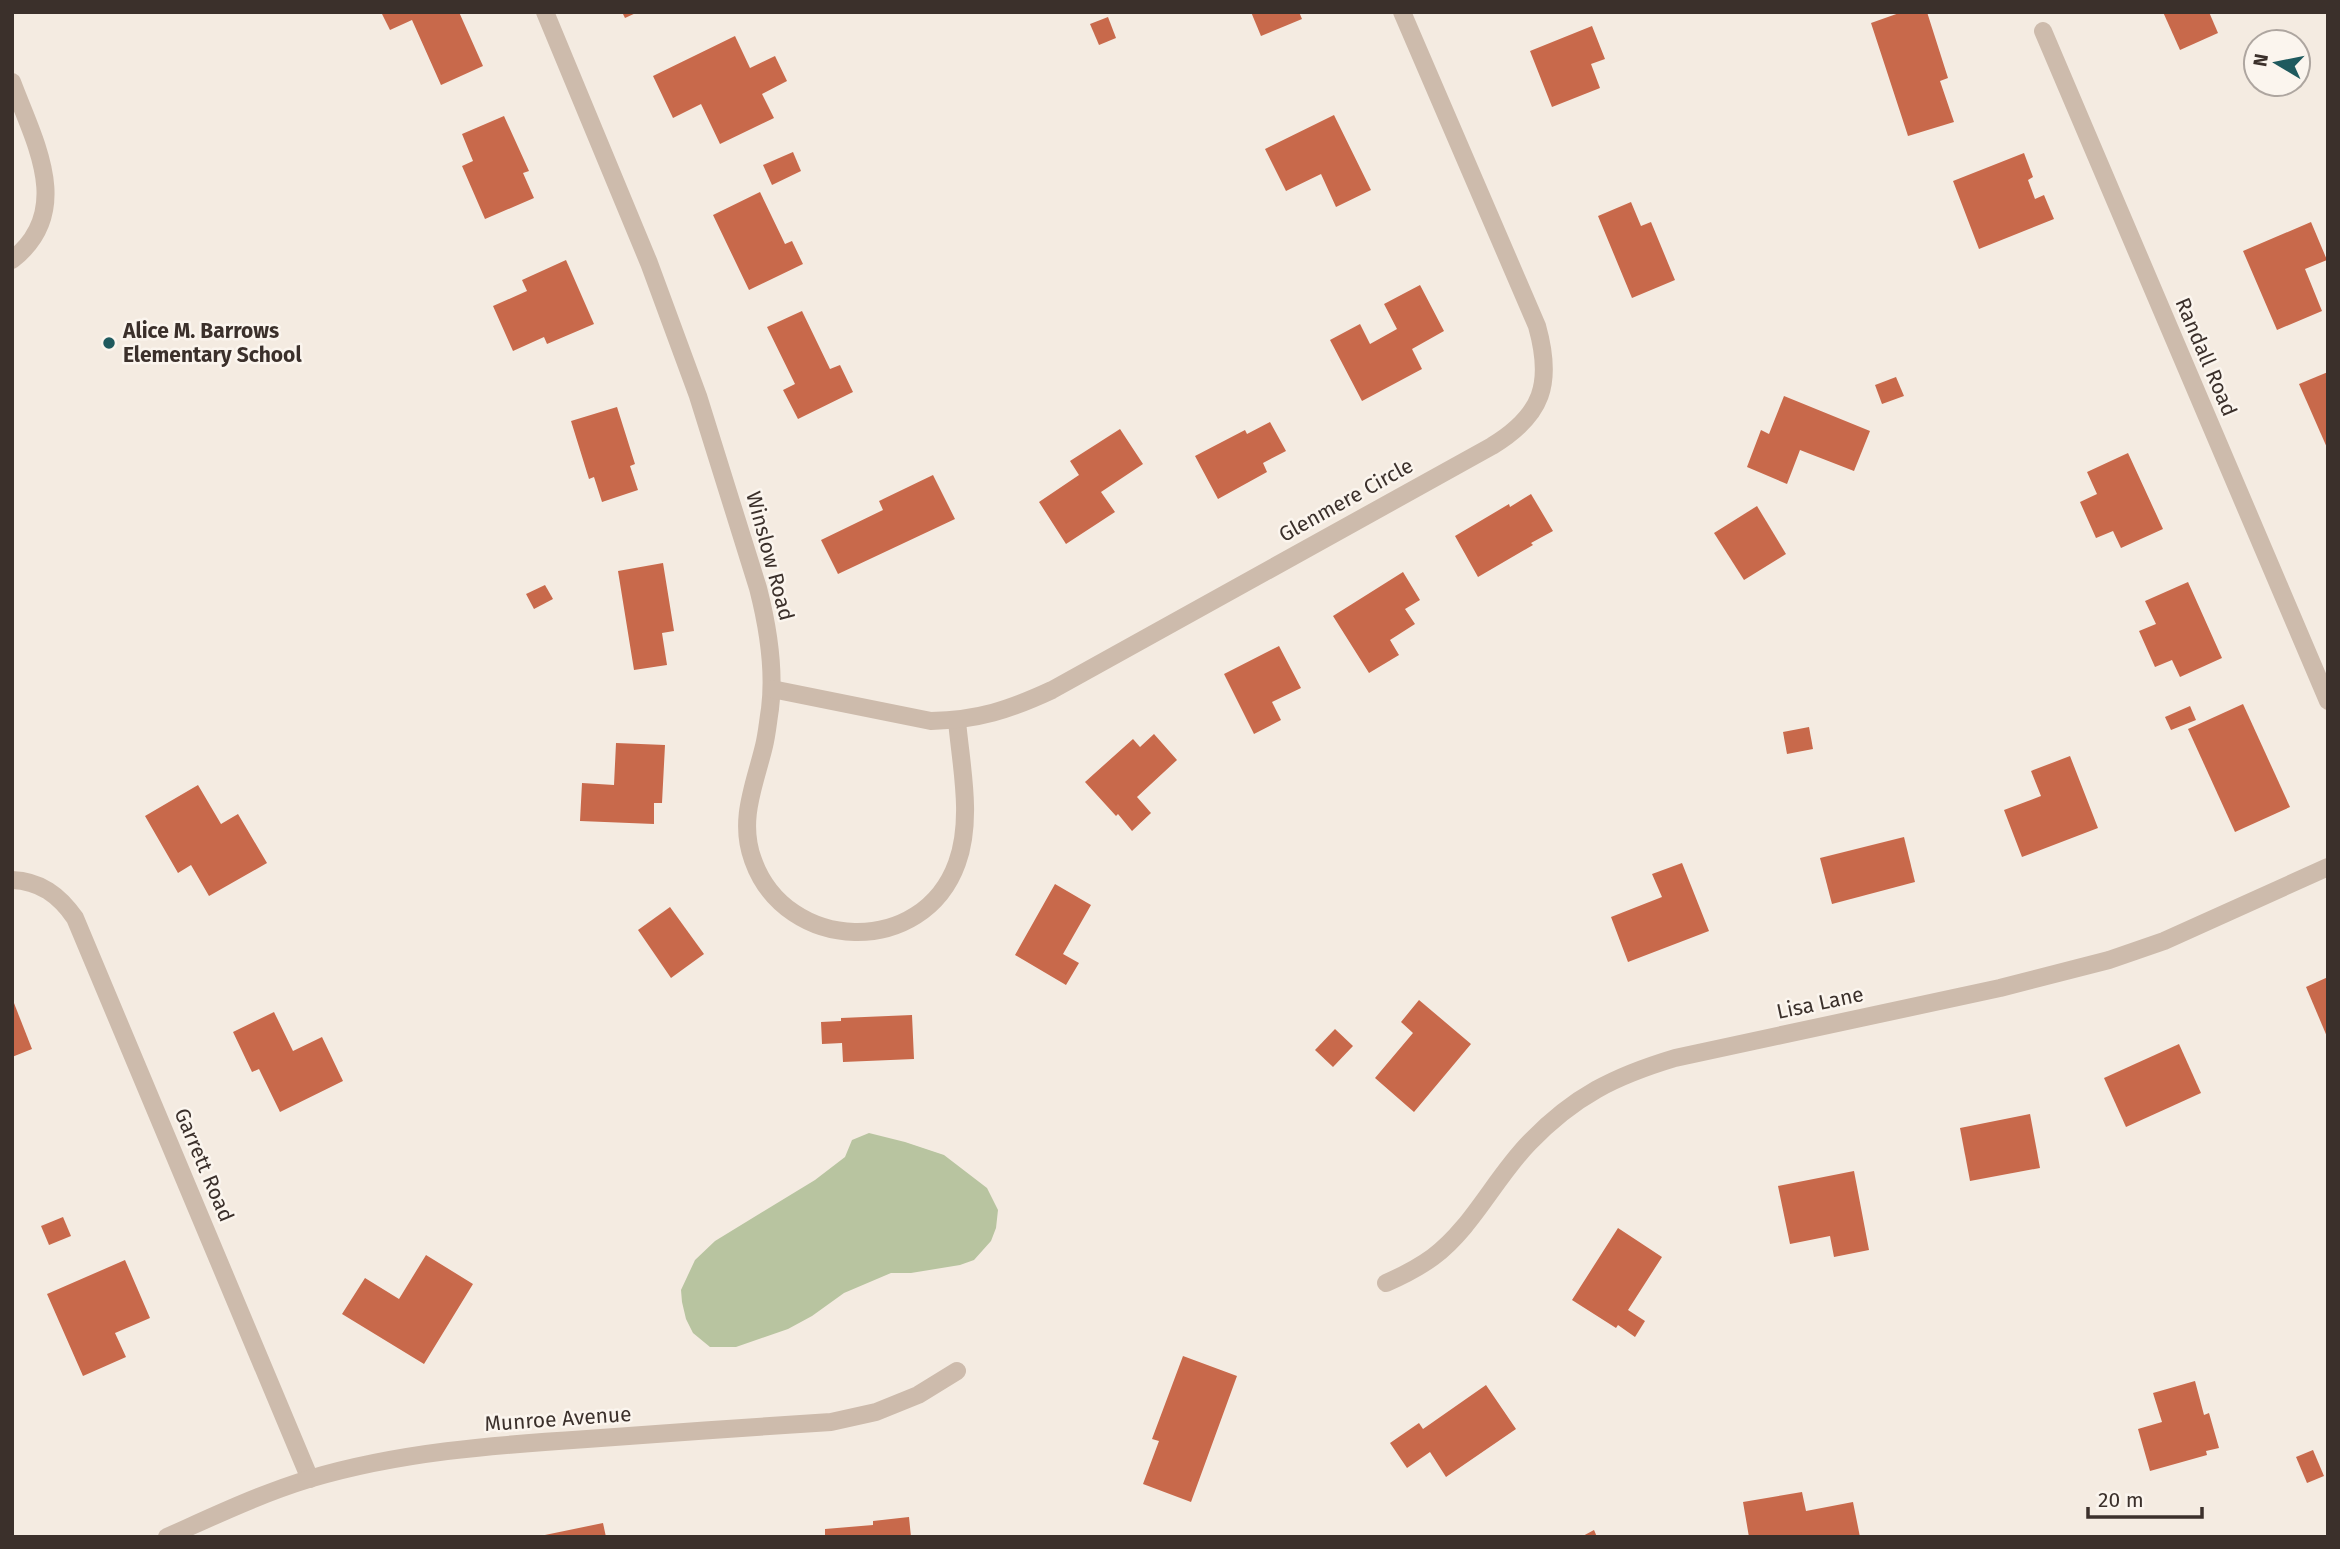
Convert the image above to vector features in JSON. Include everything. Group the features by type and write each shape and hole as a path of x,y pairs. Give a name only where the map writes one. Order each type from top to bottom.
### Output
{"street":[{"name":"Winslow Road","path":"545,12 625,202 698,396 758,588 766,620 772,689 764,744 749,800 747,819 752,859 771,893 801,919 843,932 889,928 914,916 933,901 949,880 964,836 965,799 957,721"},
{"name":"Glenmere Circle","path":"772,689 931,721 957,721 1016,707 1052,690 1492,446 1523,424 1535,407 1544,380 1543,352 1537,326 1402,12"},
{"name":"Randall Road","path":"2043,31 2328,701"},
{"path":"12,82 41,160 47,194 39,228 30,243 12,260"},
{"name":"Lisa Lane","path":"1386,1283 1412,1271 1434,1256 1472,1216 1499,1177 1529,1142 1562,1113 1596,1088 1631,1071 1675,1058 2011,985 2109,960 2164,941 2328,867"},
{"name":"Garrett Road","path":"12,880 36,884 58,897 75,918 310,1479"},
{"name":"Munroe Avenue","path":"168,1536 259,1496 310,1479 379,1462 506,1444 831,1422 876,1412 918,1395 957,1371"}],"green space":[{"path":"869,1133 944,1155 987,1188 998,1210 991,1241 974,1260 911,1273 891,1273 844,1293 788,1329 736,1347 710,1347 693,1333 682,1302 681,1290 695,1260 715,1241 815,1180 845,1157 852,1140"}],"building":[{"path":"381,12 459,12 483,66 441,85 412,20 390,30"},
{"path":"622,12 638,12 625,18"},
{"path":"1251,12 1299,12 1302,19 1261,36"},
{"path":"1902,12 1927,12 1948,78 1940,81 1954,122 1908,136 1871,23"},
{"path":"2163,12 2209,12 2218,33 2180,50"},
{"path":"1108,17 1116,38 1099,45 1090,24"},
{"path":"1592,26 1605,59 1591,64 1600,88 1552,107 1530,51"},
{"path":"735,36 750,68 775,56 787,81 762,94 774,118 720,144 701,104 673,118 653,76"},
{"path":"1334,115 1371,190 1336,207 1321,174 1286,191 1265,149"},
{"path":"504,116 529,171 523,173 534,198 485,219 462,166 473,161 462,134"},
{"path":"793,152 801,171 772,185 763,165"},
{"path":"2024,153 2033,177 2028,180 2035,199 2044,195 2054,219 1979,249 1953,181"},
{"path":"760,192 785,244 792,241 803,264 749,290 713,215"},
{"path":"1631,202 1641,226 1651,222 1675,280 1632,298 1598,216"},
{"path":"2311,222 2327,260 2305,269 2322,311 2277,330 2243,251"},
{"path":"566,260 594,324 547,344 544,337 513,351 493,306 527,291 522,280"},
{"path":"1420,285 1444,331 1412,349 1422,369 1362,401 1330,340 1360,324 1370,344 1397,329 1384,304"},
{"path":"802,311 830,369 840,365 853,392 798,419 783,390 795,384 767,327"},
{"path":"2328,372 2328,450 2299,384"},
{"path":"1896,377 1904,396 1882,404 1875,385"},
{"path":"1784,396 1870,431 1854,471 1800,450 1787,484 1747,467 1761,430 1769,434"},
{"path":"617,407 635,464 630,466 638,490 602,502 594,477 589,479 571,421"},
{"path":"1270,422 1286,451 1263,463 1267,472 1218,499 1195,456 1245,430 1247,434"},
{"path":"1120,429 1143,464 1101,492 1115,512 1066,544 1039,502 1079,475 1070,461"},
{"path":"2128,453 2163,529 2121,548 2113,531 2096,538 2080,502 2097,494 2087,472"},
{"path":"933,475 955,519 838,574 821,540 883,510 879,501"},
{"path":"1531,494 1553,531 1478,577 1455,536"},
{"path":"1757,506 1786,554 1744,580 1714,533"},
{"path":"663,563 674,631 662,633 667,665 634,670 618,571"},
{"path":"1403,572 1420,600 1405,609 1415,624 1390,640 1399,655 1369,673 1333,616"},
{"path":"2188,582 2222,658 2180,677 2172,660 2155,667 2139,631 2156,624 2145,601"},
{"path":"545,585 553,599 534,609 526,594"},
{"path":"1279,646 1301,688 1272,702 1281,720 1254,734 1224,674"},
{"path":"2243,704 2290,807 2235,832 2188,729"},
{"path":"2190,706 2196,720 2171,730 2165,717"},
{"path":"1809,727 1813,749 1787,754 1783,732"},
{"path":"1154,734 1177,760 1137,797 1151,813 1132,831 1085,782 1133,739 1140,747"},
{"path":"616,743 665,745 662,803 654,803 654,824 580,821 582,783 614,785"},
{"path":"2070,756 2098,828 2022,857 2004,810 2041,796 2031,771"},
{"path":"198,785 221,824 238,814 267,863 209,896 191,865 178,873 145,816"},
{"path":"1904,837 1915,882 1832,904 1820,858"},
{"path":"1682,863 1709,931 1628,962 1611,917 1662,897 1652,874"},
{"path":"1055,884 1091,905 1063,954 1079,963 1066,985 1015,955"},
{"path":"670,907 704,954 671,978 638,930"},
{"path":"2328,977 2328,1039 2306,987"},
{"path":"12,998 32,1049 12,1057"},
{"path":"1419,1000 1471,1044 1414,1112 1375,1078 1413,1033 1401,1022"},
{"path":"274,1012 293,1051 322,1037 343,1081 280,1112 259,1069 252,1072 233,1032"},
{"path":"912,1015 914,1059 843,1062 842,1043 822,1044 821,1022 841,1021 841,1018"},
{"path":"1335,1029 1353,1046 1333,1067 1315,1050"},
{"path":"2179,1044 2201,1093 2126,1127 2104,1078"},
{"path":"2030,1114 2040,1168 1970,1181 1960,1128"},
{"path":"1854,1171 1869,1250 1834,1257 1830,1236 1790,1244 1778,1186"},
{"path":"63,1217 71,1236 49,1245 41,1226"},
{"path":"1618,1228 1662,1257 1628,1310 1645,1321 1635,1337 1572,1300"},
{"path":"426,1255 473,1284 424,1364 342,1314 365,1278 399,1299"},
{"path":"125,1260 150,1318 115,1333 126,1357 83,1376 47,1294"},
{"path":"1183,1356 1237,1376 1191,1502 1143,1484 1159,1441 1152,1439"},
{"path":"2195,1381 2204,1415 2209,1413 2219,1448 2206,1451 2207,1455 2150,1471 2138,1429 2162,1422 2153,1393"},
{"path":"1486,1385 1516,1429 1446,1477 1430,1452 1407,1468 1390,1443 1419,1423 1423,1429"},
{"path":"2313,1450 2324,1476 2307,1483 2296,1457"},
{"path":"1802,1492 1806,1511 1853,1502 1860,1537 1749,1537 1743,1502"},
{"path":"909,1517 911,1537 825,1537 825,1529 873,1525 873,1521"},
{"path":"603,1523 606,1537 540,1536"},
{"path":"1594,1530 1597,1537 1581,1537"}],"place":[{"name":"Alice M. Barrows Elementary School","path":"109,343"}]}
